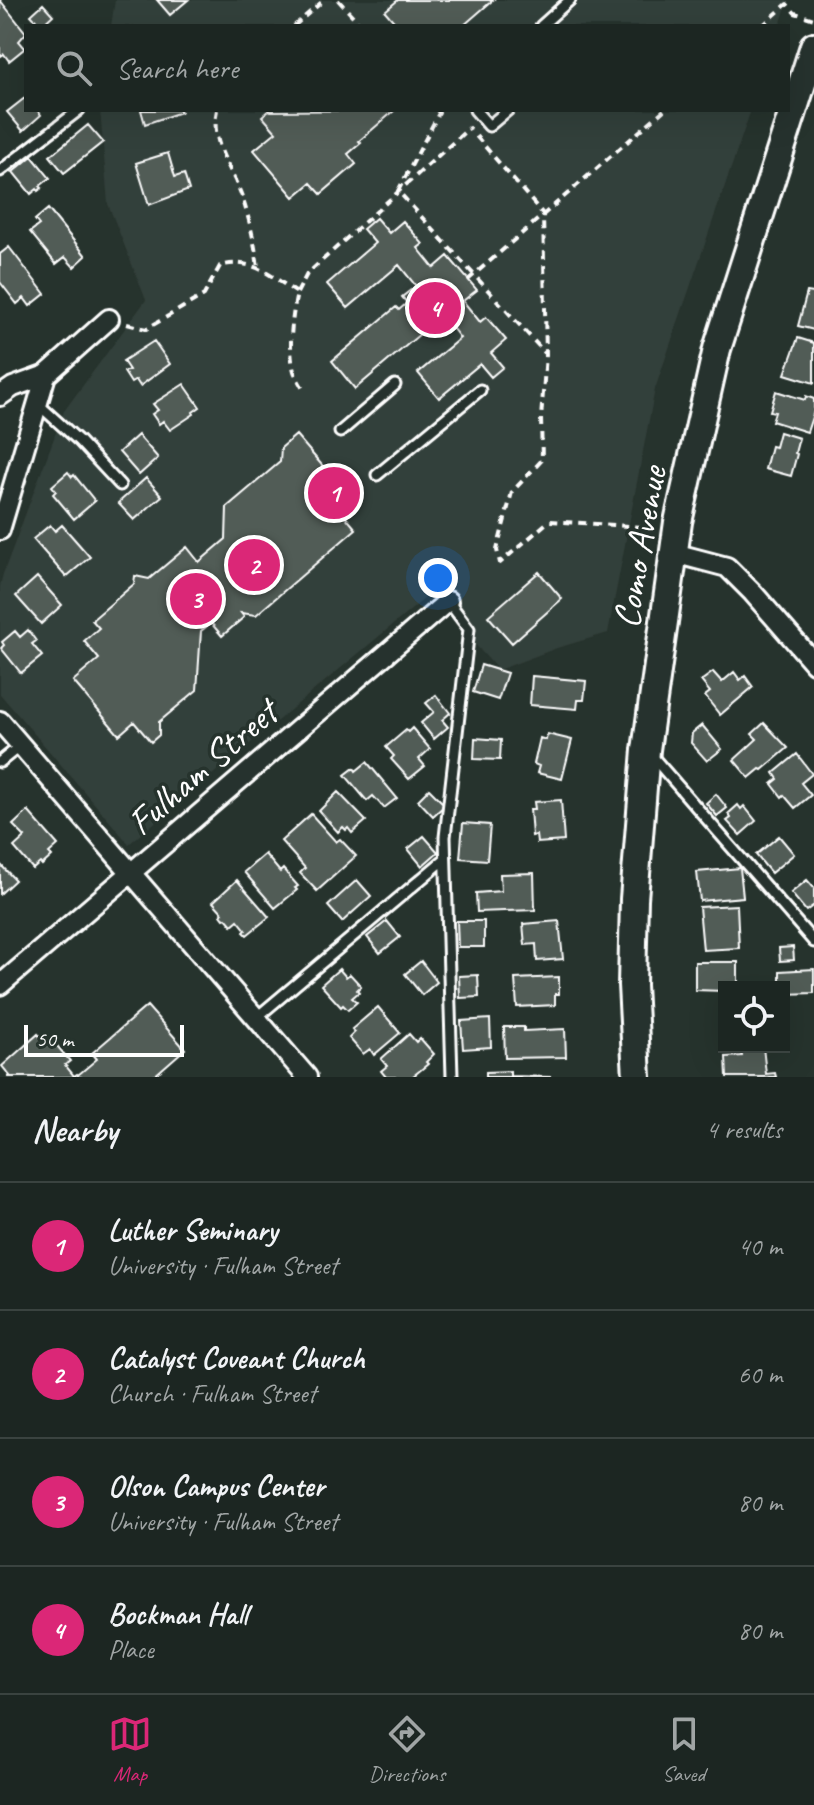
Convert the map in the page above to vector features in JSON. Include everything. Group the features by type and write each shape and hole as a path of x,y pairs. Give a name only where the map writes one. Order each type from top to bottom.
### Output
{"main road":[{"name":"Como Avenue","path":"637,1077 632,985 634,899 646,750 678,522 717,349 812,63"}],"street":[{"path":"0,396 13,387 46,375 109,319"},
{"path":"0,530 46,375"},
{"path":"674,553 727,567 814,663"},
{"name":"Fulham Street","path":"0,985 448,601"},
{"path":"0,721 307,1077"}],"lane":[{"path":"543,24 570,0"},
{"path":"0,171 76,112"},
{"path":"477,112 489,126 506,112"},
{"path":"340,432 395,385"},
{"path":"377,475 480,390"},
{"path":"38,404 79,441 120,485"},
{"path":"448,601 469,629 445,837 452,1077"},
{"path":"0,762 21,745"},
{"path":"646,750 814,942"},
{"path":"256,1018 445,859"}],"path":[{"path":"296,24 324,0"},
{"path":"338,0 360,24"},
{"path":"764,24 787,4 795,13 814,19"},
{"path":"217,112 216,132 225,161 241,194 258,268"},
{"path":"398,191 438,112"},
{"path":"468,280 662,112"},
{"path":"303,389 294,371 291,320 297,293 307,274 469,128 543,214 546,355 541,418 542,460 512,492 497,550 500,563 549,521 644,527"},
{"path":"398,191 546,355"},
{"path":"109,319 146,329 204,295 220,266 236,262 258,268 297,293"}],"shaded area":[{"path":"115,0 788,0 781,24 111,24"},
{"path":"100,112 750,112 655,389 608,633 498,670 430,594 129,844 0,694 0,586 3,574 64,411 146,300 108,204"}],"building":[{"path":"0,0 24,30 19,41 24,49 9,61 4,54 0,54"},
{"path":"157,0 188,0 170,15"},
{"path":"398,0 493,0 465,24 396,24 385,11"},
{"path":"43,4 53,15 39,24 31,15"},
{"path":"24,99 24,112 39,112 41,115 23,131 7,112"},
{"path":"142,112 181,112 145,124"},
{"path":"267,112 393,112 348,154 356,164 321,194 311,183 294,197 254,150 276,132 262,116"},
{"path":"88,125 103,142 64,173 50,156"},
{"path":"168,153 175,177 184,174 189,190 149,205 136,163"},
{"path":"32,156 50,178 40,186 42,188 31,194 13,172"},
{"path":"48,209 86,256 74,267 65,257 56,264 30,232 39,225 35,220"},
{"path":"376,218 389,233 403,221 423,244 418,248 434,268 448,256 477,290 463,301 480,322 486,317 506,340 491,353 503,367 491,377 480,364 439,398 418,373 460,338 449,324 441,330 436,324 428,330 422,322 415,328 420,334 355,389 332,361 396,307 399,310 407,303 402,297 416,286 399,265 348,308 327,284 375,243 363,229"},
{"path":"9,247 45,294 30,306 24,298 17,304 0,282 0,254"},
{"path":"807,292 814,293 814,330 798,326"},
{"path":"798,338 814,343 814,383 785,374"},
{"path":"154,341 170,364 140,386 136,380 131,383 124,372 129,370 123,361"},
{"path":"184,384 200,407 170,430 163,421 159,424 152,414 158,410 153,404"},
{"path":"776,391 805,400 806,396 814,399 814,411 807,432 772,421 775,412 770,411"},
{"path":"779,432 799,438 791,476 765,469 771,446 775,447"},
{"path":"138,435 158,458 139,475 119,452"},
{"path":"296,435 339,485 327,495 356,529 256,615 241,613 244,617 222,636 211,623 201,631 197,690 159,722 159,735 151,742 134,722 119,735 73,681 99,659 84,641 99,628 92,620 134,584 135,576 149,579 187,547 199,562 226,539 227,507 280,462 281,448"},
{"path":"68,472 95,501 74,519 53,494 56,491 52,486"},
{"path":"146,478 162,496 134,520 118,503"},
{"path":"50,525 55,531 62,525 90,557 66,577 33,539"},
{"path":"539,572 562,599 512,643 488,616"},
{"path":"37,577 62,605 41,624 16,596"},
{"path":"28,630 36,641 32,644 42,656 21,673 1,648 4,645 2,642 15,631 20,637"},
{"path":"481,665 507,673 498,700 473,692"},
{"path":"713,672 722,682 734,672 740,680 745,676 753,687 720,715 705,696 710,692 701,681"},
{"path":"532,676 586,681 584,700 578,700 577,709 530,705"},
{"path":"436,695 450,713 442,720 448,727 434,739 421,723 434,712 426,703"},
{"path":"764,723 788,748 749,778 734,760 757,739 752,734"},
{"path":"702,725 722,749 707,761 691,743 692,733"},
{"path":"412,728 430,749 419,759 425,766 409,779 391,759 394,756 386,747"},
{"path":"547,734 572,740 562,779 537,773 539,766 534,764 540,738 546,740"},
{"path":"475,738 501,740 500,760 474,759"},
{"path":"797,754 812,774 801,783 811,795 795,808 772,784 778,779 774,773"},
{"path":"367,762 397,798 384,808 373,796 367,801 345,775"},
{"path":"429,789 445,805 433,816 418,800"},
{"path":"338,792 366,821 352,833 343,827 338,832 319,811"},
{"path":"716,794 727,808 717,816 706,803"},
{"path":"561,800 564,841 537,843 536,835 532,836 530,809 535,809 534,802"},
{"path":"738,805 741,809 744,806 756,821 740,835 727,821 731,818 728,814"},
{"path":"28,811 58,845 49,853 52,856 33,869 14,847 25,837 13,825"},
{"path":"311,814 336,842 340,839 356,856 317,891 300,873 305,868 281,841"},
{"path":"463,823 490,825 487,860 460,858"},
{"path":"424,836 438,852 422,866 408,849"},
{"path":"779,836 794,854 771,873 756,855"},
{"path":"265,854 280,872 283,869 298,886 275,908 244,872"},
{"path":"0,864 15,880 0,894"},
{"path":"740,868 743,897 700,901 697,872"},
{"path":"534,873 535,910 477,912 476,893 501,891 500,874"},
{"path":"237,880 269,917 247,935 238,920 232,925 224,919 223,913 213,902"},
{"path":"357,880 371,896 342,922 328,906"},
{"path":"807,880 814,888 814,905 806,911 791,893"},
{"path":"737,905 739,948 703,950 699,907"},
{"path":"387,921 400,937 380,953 367,937"},
{"path":"457,921 484,921 484,947 458,947"},
{"path":"559,921 563,959 537,961 536,944 525,945 523,924"},
{"path":"793,947 794,960 780,961 779,948"},
{"path":"421,961 437,982 422,995 405,974"},
{"path":"695,962 738,962 738,981 718,981 718,991 695,990"},
{"path":"339,969 346,977 350,974 361,986 352,998 357,1002 348,1010 343,1005 341,1007 321,985"},
{"path":"814,969 814,993 790,994 790,981 780,981 780,971"},
{"path":"478,975 479,997 460,998 459,976"},
{"path":"559,977 559,994 555,994 555,1005 517,1007 515,979"},
{"path":"147,1006 185,1049 153,1077 8,1077 2,1066 38,1034 47,1045 52,1040 70,1061 65,1065 74,1076 78,1075 97,1059 92,1053"},
{"path":"378,1007 400,1033 374,1055 370,1049 363,1054 349,1038 355,1032 352,1029"},
{"path":"490,1019 491,1047 463,1049 461,1021"},
{"path":"504,1027 524,1027 524,1031 565,1029 566,1057 505,1058"},
{"path":"409,1034 416,1042 420,1038 434,1054 426,1062 428,1064 412,1077 386,1077 381,1071 387,1066 381,1059"},
{"path":"742,1053 764,1053 766,1074 775,1073 776,1077 727,1077 726,1057 742,1056"},
{"path":"510,1071 510,1076 551,1077 486,1077 486,1072"}],"place":[{"name":"Bockman Hall","path":"435,308"},
{"name":"Luther Seminary","path":"334,493"},
{"name":"Catalyst Coveant Church","path":"254,565"},
{"name":"Olson Campus Center","path":"196,599"}]}
